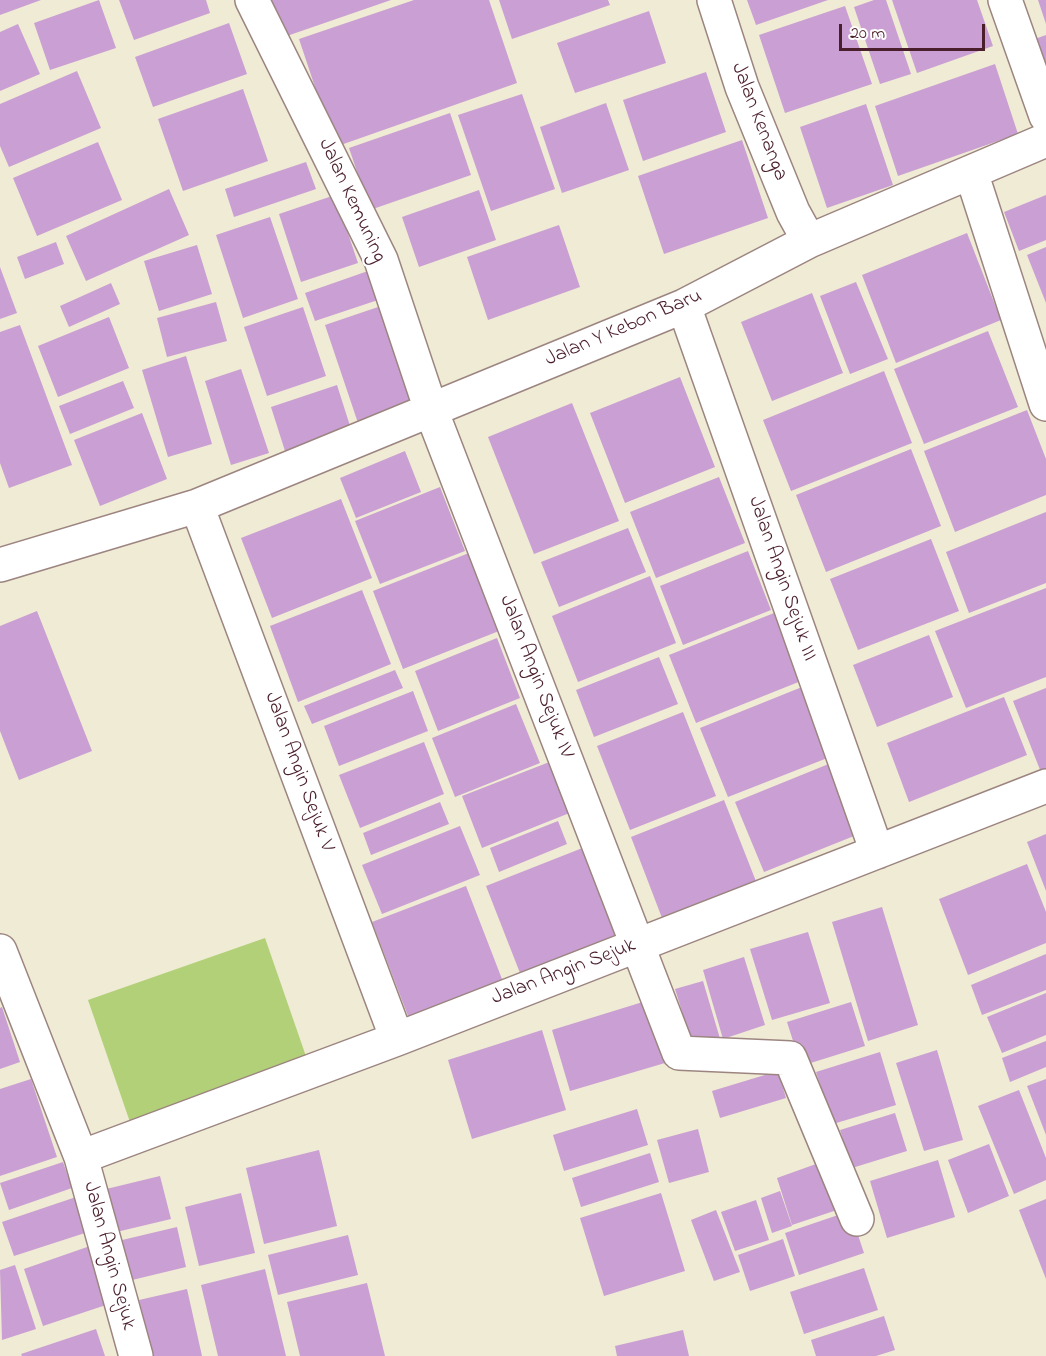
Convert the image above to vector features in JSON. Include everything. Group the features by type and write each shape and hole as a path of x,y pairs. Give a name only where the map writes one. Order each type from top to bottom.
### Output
{"street":[{"name":"Jalan Kemuning","path":"252,0 381,260 431,410"},
{"name":"Jalan Kenanga","path":"714,0 742,87 793,212 809,241"},
{"path":"1005,0 1046,116"},
{"name":"Jalan Y Kebon Baru","path":"3,557 197,506 684,306 809,241 1046,140"},
{"path":"971,172 1046,404"},
{"name":"Jalan Angin Sejuk III","path":"684,306 877,852"},
{"name":"Jalan Angin Sejuk IV","path":"431,410 679,1053 790,1058 857,1219"},
{"name":"Jalan Angin Sejuk V","path":"197,506 397,1039"},
{"name":"Jalan Angin Sejuk","path":"81,1157 397,1039 1046,786"},
{"name":"Jalan Angin Sejuk","path":"0,951 81,1157 136,1356"}],"green space":[{"path":"265,938 309,1065 132,1128 88,1000"}],"building":[{"path":"0,0 41,0 0,15"},
{"path":"99,0 116,48 50,70 34,23"},
{"path":"119,0 206,0 210,13 134,40"},
{"path":"271,0 391,0 284,37"},
{"path":"414,0 489,0 517,83 335,147 299,39"},
{"path":"499,0 608,0 610,5 512,39"},
{"path":"747,0 828,0 756,25"},
{"path":"874,0 886,0 911,74 880,84 854,7"},
{"path":"892,0 977,0 993,46 917,73"},
{"path":"1038,0 1046,0 1046,24"},
{"path":"845,6 872,84 785,113 759,35"},
{"path":"649,11 666,63 575,93 557,43"},
{"path":"229,23 247,74 153,107 135,57"},
{"path":"18,24 40,74 0,91 0,32"},
{"path":"1046,35 1046,79 1032,40"},
{"path":"995,64 1018,134 898,176 875,106"},
{"path":"77,71 101,128 9,167 0,146 0,104"},
{"path":"706,72 726,132 643,161 623,100"},
{"path":"243,89 268,161 183,191 158,119"},
{"path":"522,94 555,189 491,211 458,115"},
{"path":"606,103 629,170 562,193 540,127"},
{"path":"866,104 893,185 827,208 800,127"},
{"path":"450,113 471,175 370,210 349,148"},
{"path":"742,140 768,218 664,254 638,176"},
{"path":"98,142 122,200 37,236 13,178"},
{"path":"306,162 316,189 234,217 225,189"},
{"path":"169,189 189,235 86,281 66,236"},
{"path":"479,190 496,240 419,267 402,217"},
{"path":"335,195 358,263 301,282 279,214"},
{"path":"1046,195 1046,240 1019,251 1004,212"},
{"path":"270,217 298,299 243,318 216,235"},
{"path":"559,225 580,287 488,320 467,257"},
{"path":"967,233 1001,320 896,363 862,275"},
{"path":"56,242 64,264 25,279 17,257"},
{"path":"197,245 212,294 159,311 144,261"},
{"path":"1046,247 1046,303 1027,255"},
{"path":"0,267 17,313 0,319"},
{"path":"368,271 378,300 315,321 305,293"},
{"path":"856,282 888,359 850,374 820,296"},
{"path":"111,283 120,304 69,327 60,306"},
{"path":"812,293 843,373 772,401 741,322"},
{"path":"216,302 227,341 167,357 157,318"},
{"path":"381,306 414,404 358,423 325,325"},
{"path":"303,307 326,376 267,396 244,327"},
{"path":"109,317 129,368 58,397 38,346"},
{"path":"20,325 72,465 9,488 0,463 0,332"},
{"path":"988,331 1018,407 924,444 894,369"},
{"path":"186,356 212,444 168,457 142,370"},
{"path":"241,369 269,453 231,465 205,381"},
{"path":"884,371 912,443 791,491 763,420"},
{"path":"680,377 715,467 625,503 590,413"},
{"path":"123,381 134,408 70,434 59,406"},
{"path":"337,385 351,429 285,451 271,407"},
{"path":"572,403 619,521 534,554 488,437"},
{"path":"1027,410 1046,459 1046,495 955,532 924,451"},
{"path":"142,413 167,479 100,506 74,440"},
{"path":"911,449 941,526 826,572 796,495"},
{"path":"405,451 421,492 356,518 340,478"},
{"path":"719,477 745,543 656,578 630,512"},
{"path":"440,487 465,551 380,584 355,521"},
{"path":"341,499 372,578 272,618 241,538"},
{"path":"1046,512 1046,583 969,613 946,552"},
{"path":"628,528 646,572 559,607 541,562"},
{"path":"931,539 959,611 858,650 830,579"},
{"path":"474,551 504,629 403,669 373,591"},
{"path":"748,551 771,610 683,645 660,586"},
{"path":"650,576 676,643 578,682 552,616"},
{"path":"1046,588 1046,677 966,708 935,631"},
{"path":"362,590 391,664 298,702 270,626"},
{"path":"784,609 811,677 696,723 669,655"},
{"path":"37,611 92,751 19,780 0,731 0,626"},
{"path":"929,635 953,697 877,727 853,665"},
{"path":"497,638 520,698 438,731 415,671"},
{"path":"659,657 678,704 594,737 576,690"},
{"path":"395,670 403,688 312,724 304,706"},
{"path":"807,685 835,755 728,797 700,728"},
{"path":"1046,688 1046,785 1013,701"},
{"path":"413,691 428,731 339,766 324,726"},
{"path":"1004,697 1027,755 909,802 887,743"},
{"path":"516,704 540,763 455,797 432,738"},
{"path":"683,712 716,796 630,830 597,746"},
{"path":"424,742 444,794 360,828 339,775"},
{"path":"552,761 572,812 482,848 462,796"},
{"path":"836,761 864,832 764,872 735,802"},
{"path":"724,800 761,894 667,931 631,837"},
{"path":"440,802 449,824 371,855 363,833"},
{"path":"558,821 567,844 499,872 490,848"},
{"path":"460,826 480,875 382,914 362,865"},
{"path":"1046,834 1046,891 1027,842"},
{"path":"585,847 620,934 520,973 486,886"},
{"path":"1027,864 1046,912 1046,943 968,975 939,899"},
{"path":"466,886 507,992 413,1029 372,922"},
{"path":"882,907 918,1025 868,1041 832,922"},
{"path":"808,932 830,1003 772,1020 750,949"},
{"path":"1046,954 1046,990 982,1015 971,985"},
{"path":"744,957 765,1025 723,1039 703,970"},
{"path":"703,981 721,1042 694,1050 675,989"},
{"path":"1046,993 1046,1035 1002,1053 987,1017"},
{"path":"646,1001 665,1063 570,1091 552,1030"},
{"path":"851,1002 865,1046 801,1066 787,1022"},
{"path":"2,1007 20,1062 0,1069 0,1008"},
{"path":"542,1030 566,1110 472,1139 448,1060"},
{"path":"1046,1041 1046,1067 1010,1082 1002,1058"},
{"path":"937,1050 963,1140 924,1151 896,1063"},
{"path":"880,1052 896,1105 833,1124 816,1072"},
{"path":"778,1071 786,1098 720,1118 712,1091"},
{"path":"31,1079 57,1157 0,1176 0,1089"},
{"path":"1046,1079 1046,1135 1027,1086"},
{"path":"1019,1090 1046,1158 1046,1180 1014,1194 978,1106"},
{"path":"637,1109 648,1145 564,1171 553,1135"},
{"path":"895,1113 907,1151 852,1168 840,1130"},
{"path":"698,1129 709,1172 669,1183 657,1140"},
{"path":"989,1144 1009,1196 968,1213 948,1160"},
{"path":"319,1150 337,1226 264,1244 246,1168"},
{"path":"650,1153 659,1182 581,1207 572,1178"},
{"path":"830,1159 846,1207 792,1225 777,1178"},
{"path":"938,1160 955,1217 887,1238 870,1181"},
{"path":"63,1162 72,1188 9,1210 0,1183"},
{"path":"160,1176 171,1219 108,1234 98,1191"},
{"path":"780,1191 792,1226 772,1233 761,1198"},
{"path":"241,1193 255,1253 199,1266 185,1207"},
{"path":"661,1193 685,1271 604,1296 580,1218"},
{"path":"76,1197 88,1232 14,1256 2,1222"},
{"path":"1046,1199 1046,1279 1019,1210"},
{"path":"756,1200 769,1240 735,1251 721,1212"},
{"path":"716,1210 740,1272 714,1281 691,1220"},
{"path":"850,1211 864,1253 799,1275 785,1233"},
{"path":"177,1227 186,1267 128,1281 118,1241"},
{"path":"348,1235 358,1275 278,1295 268,1255"},
{"path":"783,1239 795,1276 750,1291 738,1255"},
{"path":"90,1246 109,1304 43,1326 24,1269"},
{"path":"15,1265 36,1329 2,1340 0,1270"},
{"path":"864,1268 878,1310 804,1334 790,1292"},
{"path":"265,1269 286,1356 218,1356 201,1285"},
{"path":"367,1283 385,1356 300,1356 287,1302"},
{"path":"187,1289 202,1356 153,1356 139,1300"},
{"path":"884,1316 895,1350 876,1356 816,1356 811,1340"},
{"path":"96,1329 105,1356 22,1356 21,1354"},
{"path":"683,1330 689,1356 617,1356 615,1346"}]}
